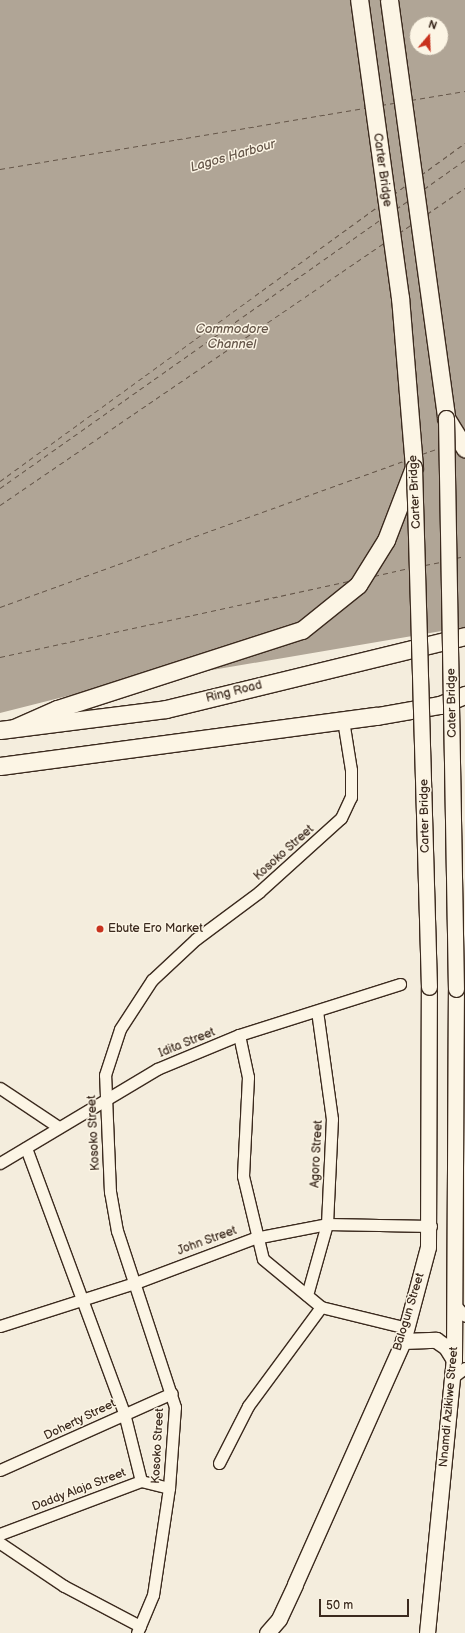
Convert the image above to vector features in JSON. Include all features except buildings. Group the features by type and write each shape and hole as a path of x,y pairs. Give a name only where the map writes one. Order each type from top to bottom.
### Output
{"main road":[{"name":"Carter Bridge","path":"359,0 400,298 414,467 429,987"},
{"path":"389,0 446,418 465,448"},
{"name":"Cater Bridge","path":"446,418 456,989"},
{"path":"7,729 57,709 302,630 358,585 386,540 414,467"},
{"name":"Ring Road","path":"7,729 166,709 465,636"},
{"path":"0,766 343,720 440,705 465,695"},
{"name":"Balogun Street","path":"267,1633 282,1612 405,1334 431,1226 429,987"},
{"name":"Nnamdi Azikiwe Street","path":"427,1633 457,1368 460,1311 455,1212 460,1090 460,1011 456,989"},
{"path":"405,1334 436,1340 446,1347 457,1368"}],"street":[{"name":"Kosoko Street","path":"139,1630 153,1595 169,1488 175,1407 172,1393 117,1231 110,1192 104,1098 105,1075 120,1029 152,980 196,939 259,892 341,818 351,797 351,770 343,720"},
{"name":"Idita Street","path":"2,1160 26,1148 57,1126 104,1098 157,1069 239,1036 400,984"},
{"name":"Agoro Street","path":"307,1296 327,1224 332,1103 317,1011"},
{"path":"239,1036 248,1077 243,1176 255,1238 263,1259 321,1307 405,1334"},
{"path":"0,1088 57,1126"},
{"path":"26,1148 84,1297 124,1413 140,1481"},
{"name":"John Street","path":"0,1326 84,1297 135,1283 255,1238 327,1224 431,1226"},
{"path":"219,1463 248,1406 321,1307"},
{"name":"Doherty Street","path":"0,1470 66,1444 124,1413 172,1393"},
{"name":"Daddy Alaja Street","path":"0,1534 140,1481 169,1488"},
{"path":"0,1543 64,1586 139,1630"}],"water":[{"name":"Commodore Channel","path":"0,0 465,0 465,627 83,692 0,713"}],"ferry route":[{"path":"411,100 465,91"},
{"path":"381,105 394,103"},
{"path":"0,169 366,108"},
{"path":"421,175 465,143"},
{"path":"424,189 465,160"},
{"path":"393,195 405,186"},
{"path":"427,214 465,188"},
{"path":"396,209 408,201"},
{"path":"0,481 380,205"},
{"path":"0,488 380,220"},
{"path":"399,233 411,225"},
{"path":"0,505 384,243"},
{"path":"422,454 439,448"},
{"path":"0,607 406,460"},
{"path":"456,558 465,556"},
{"path":"425,565 441,562"},
{"path":"374,576 410,568"},
{"path":"0,657 349,581"}],"place":[{"name":"Ebute Ero Market","path":"100,929"}],"water label":[{"name":"Lagos Harbour","path":"233,156"}]}
